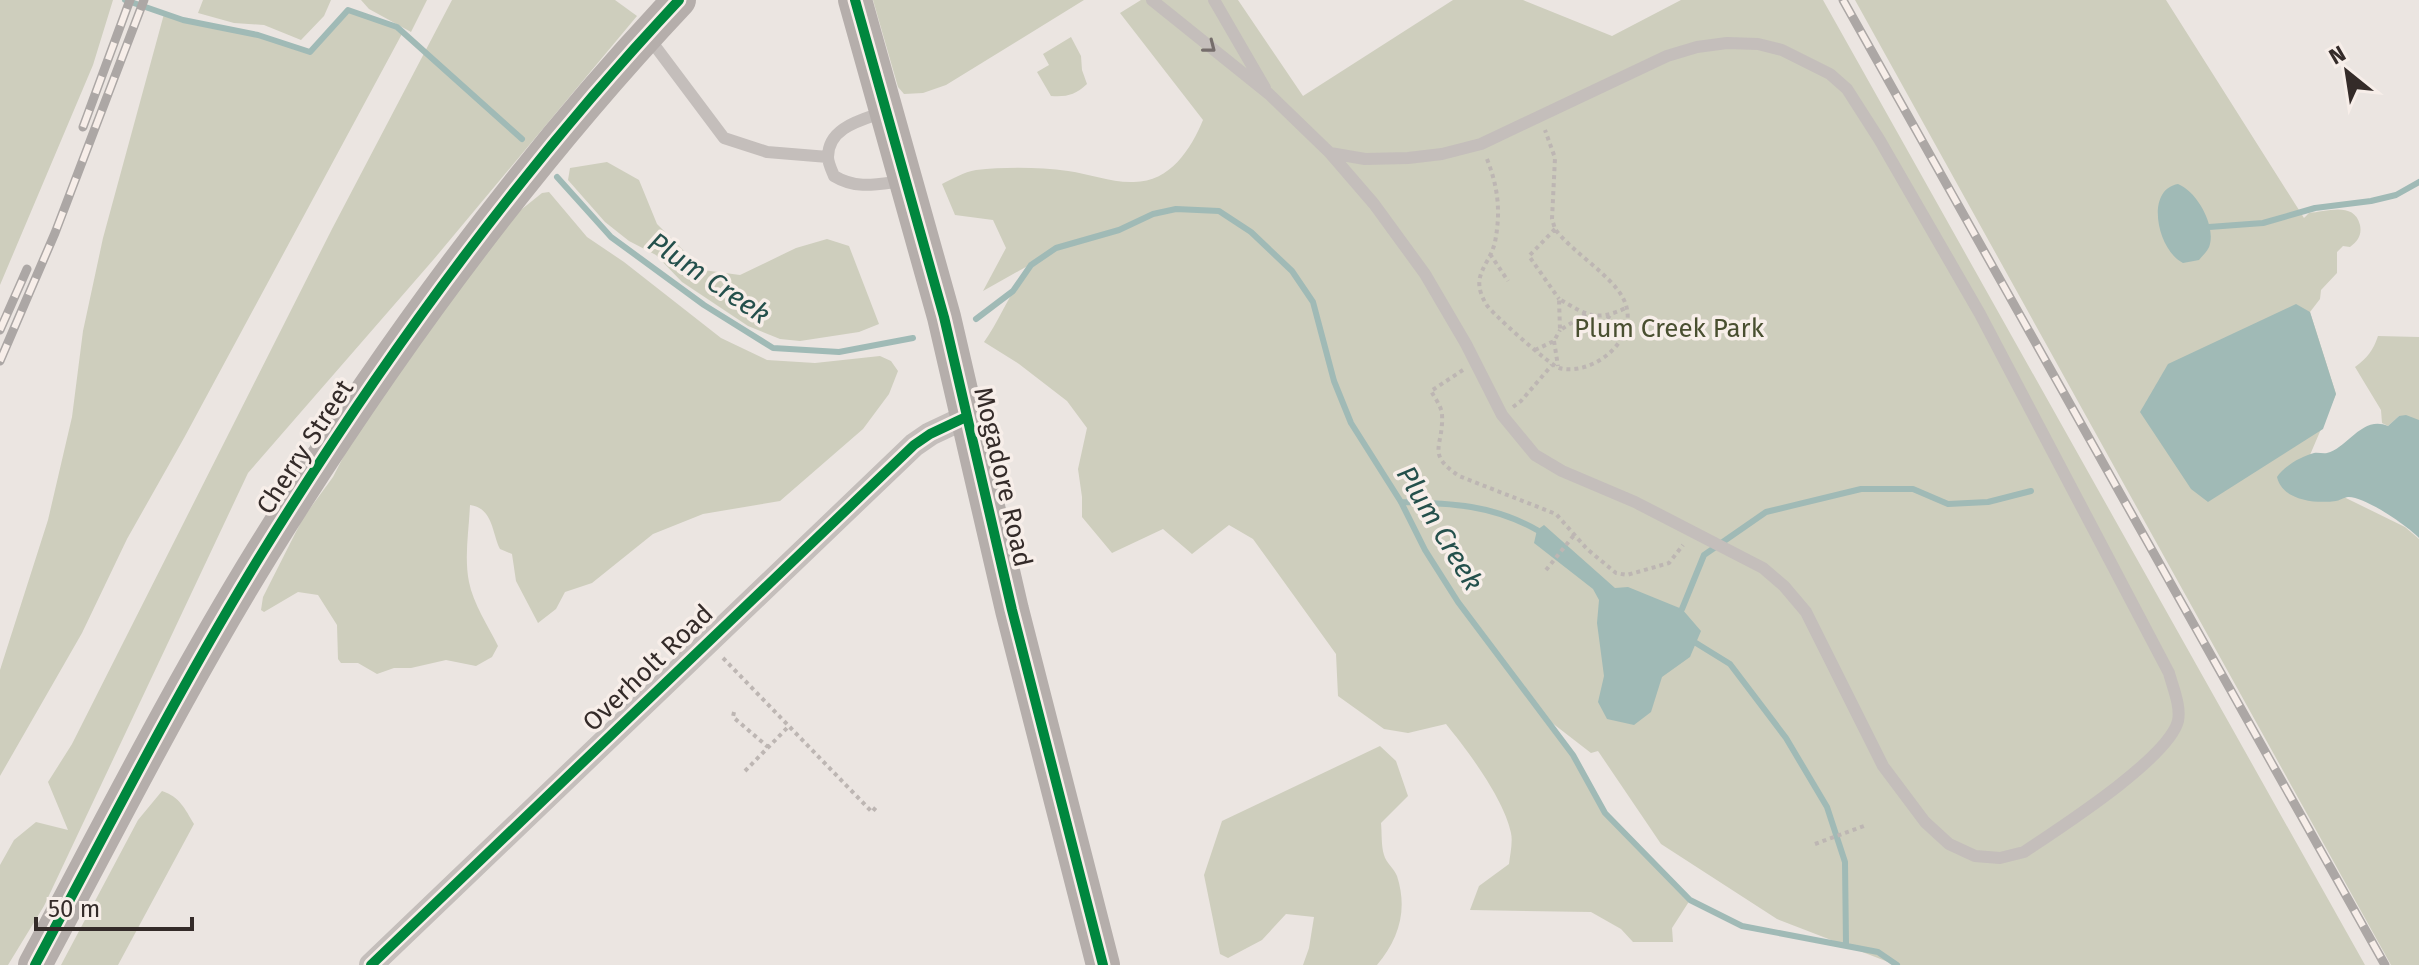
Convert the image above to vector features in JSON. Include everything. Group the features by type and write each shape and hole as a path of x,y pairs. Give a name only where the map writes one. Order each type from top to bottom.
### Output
{"street":[{"name":"Cherry Street","path":"35,965 209,644 261,554 317,467 452,271 522,182 679,0"},
{"name":"Mogadore Road","path":"855,0 944,317 1041,725 1103,965"},
{"name":"Overholt Road","path":"371,965 914,445 966,417"}],"lane":[{"path":"1152,0 1269,94 1330,153 1374,204 1425,274 1502,415 1535,455 1763,568 1784,586 1806,612 1883,766 1925,822 1949,844 1975,856 2000,858 2024,852 2148,761 2169,739 2178,721 2177,700 2155,648 1980,314 1879,139 1847,89 1830,74 1782,50 1758,44 1727,43 1697,47 1667,56 1481,144 1442,154 1408,158 1365,159 1330,153"},
{"path":"1214,0 1269,94"},
{"path":"647,35 724,138 767,152 828,157"},
{"path":"887,111 848,125 834,138 828,157 834,176 848,185 867,186 907,180"}],"path":[{"path":"1481,144 1499,194 1495,243 1480,272 1479,283 1486,304 1552,365 1585,367 1598,362 1619,343 1626,308 1616,289 1555,229 1552,219 1555,158 1540,117"},
{"path":"1555,229 1529,256 1559,299 1586,314 1607,316 1626,308"},
{"path":"1490,254 1508,281"},
{"path":"1559,299 1560,330"},
{"path":"1535,350 1554,341 1560,330 1586,314"},
{"path":"1607,316 1624,330"},
{"path":"1554,341 1558,367"},
{"path":"1475,362 1431,391 1442,414 1437,452 1439,459 1459,476 1556,514 1587,549 1616,573 1627,575 1669,563 1678,554 1690,531"},
{"path":"1502,415 1521,401 1552,365"},
{"path":"1546,570 1575,534"},
{"path":"723,658 872,812 877,806"},
{"path":"734,712 733,717 768,747"},
{"path":"745,771 789,726"},
{"path":"1815,844 1864,826"}],"green space":[{"path":"0,0 113,0 93,65 0,285"},
{"path":"203,0 331,0 324,16 301,40 264,25 234,23 198,13"},
{"path":"361,0 427,0 411,32 369,9"},
{"path":"452,0 615,0 637,16 434,259 248,473 44,906 8,965 0,965 0,865 14,840 36,822 68,830 48,782 72,744 332,229"},
{"path":"873,0 1084,0 946,85 923,93 904,94 898,87"},
{"name":"Plum Creek Park","path":"1141,0 1238,0 1303,96 1453,0 1523,0 1612,36 1681,0 1823,0 2365,965 1896,965 1777,919 1661,844 1598,751 1591,753 1547,719 1573,755 1605,813 1690,900 1672,928 1673,942 1633,942 1621,929 1591,912 1470,910 1479,886 1509,864 1512,837 1493,791 1446,724 1408,733 1384,729 1338,696 1336,654 1253,539 1229,525 1192,554 1163,529 1112,553 1082,517 1078,469 1087,428 1067,401 984,342 1023,276 1040,259 983,291 1006,248 993,220 955,215 942,184 972,171 1010,168 1068,171 1126,182 1147,181 1178,162 1198,131 1203,120 1120,13"},
{"path":"1855,0 2166,0 2304,218 2309,213 2346,210 2357,218 2359,238 2350,247 2343,246 2337,252 2337,273 2321,290 2320,299 2310,312 2336,394 2301,476 2405,527 2419,539 2419,965 2391,965"},
{"path":"348,10 397,27 403,32 127,539 82,633 0,776 0,670 48,520 72,417 83,331 103,238 164,14 258,35 310,52"},
{"path":"1071,37 1081,56 1087,84 1070,94 1051,96 1037,72 1049,65 1043,54"},
{"path":"607,162 639,180 657,224 703,270 740,275 796,248 827,239 849,246 879,324 859,332 800,341 780,339 748,326 682,282 656,255 629,241 605,222 568,180 570,168"},
{"path":"549,192 587,237 721,338 767,360 815,363 880,356 891,361 898,371 889,394 863,429 780,501 703,514 653,534 592,583 565,592 556,609 538,623 516,581 512,554 500,549 491,522 483,511 470,505 469,582 498,646 492,657 476,666 446,660 411,668 394,668 377,674 358,663 341,663 338,659 337,625 318,595 298,592 264,612 261,610 263,597 303,518 333,477 357,430 414,346 517,213 542,193"},
{"path":"2378,336 2419,337 2419,422 2399,416 2388,426 2382,423 2381,410 2355,367 2369,354"},
{"path":"1380,746 1396,761 1408,796 1381,823 1384,855 1397,876 1402,901 1396,934 1385,955 1377,965 1303,965 1314,917 1286,914 1262,940 1228,958 1220,954 1204,875 1222,821"},
{"path":"162,791 178,800 194,824 118,965 61,965 138,820"}],"water":[{"path":"2178,184 2191,193 2203,209 2211,236 2208,248 2199,260 2183,263 2167,246 2158,221 2161,197 2167,189"},
{"path":"2296,304 2310,312 2336,394 2323,429 2208,502 2191,489 2140,412 2168,364"},
{"path":"2399,416 2419,420 2419,538 2396,519 2364,501 2348,497 2336,501 2309,501 2292,495 2280,485 2277,477 2299,459 2335,450 2363,428 2379,424 2388,426"},
{"path":"1544,525 1615,588 1628,587 1682,609 1701,631 1690,657 1662,677 1651,712 1634,725 1607,719 1598,702 1604,676 1597,623 1599,600 1593,589 1534,543 1537,530"}],"waterway":[{"name":"Plum Creek","path":"125,0 183,20 258,35 310,52 348,10 397,27 522,139"},
{"name":"Plum Creek","path":"557,177 611,237 704,305 773,348 839,352 913,338"},
{"path":"2209,227 2263,223 2315,208 2371,201 2396,195 2419,182"},
{"name":"Plum Creek","path":"976,319 1013,291 1031,265 1056,248 1119,230 1153,214 1176,209 1219,211 1251,232 1292,271 1313,302 1334,381 1351,423 1401,502 1425,550 1458,602 1573,755 1605,813 1690,900 1742,926 1878,952 1897,965"},
{"path":"1682,609 1704,555 1766,512 1861,489 1913,489 1948,504 1988,502 2031,491"},
{"path":"1401,502 1488,510 1537,530"},
{"path":"1696,643 1730,664 1786,738 1827,807 1845,862 1846,945"}],"railway":[{"path":"83,127 130,0"},
{"path":"0,361 55,233 144,0"},
{"path":"1843,0 2385,965"},
{"path":"0,330 27,269"}],"cycle path":[{"path":"35,965 202,654 262,553 356,407 510,197 564,130 679,0"},
{"path":"855,0 944,317 1012,610 1103,965"},
{"path":"371,965 914,445 966,417"}]}
